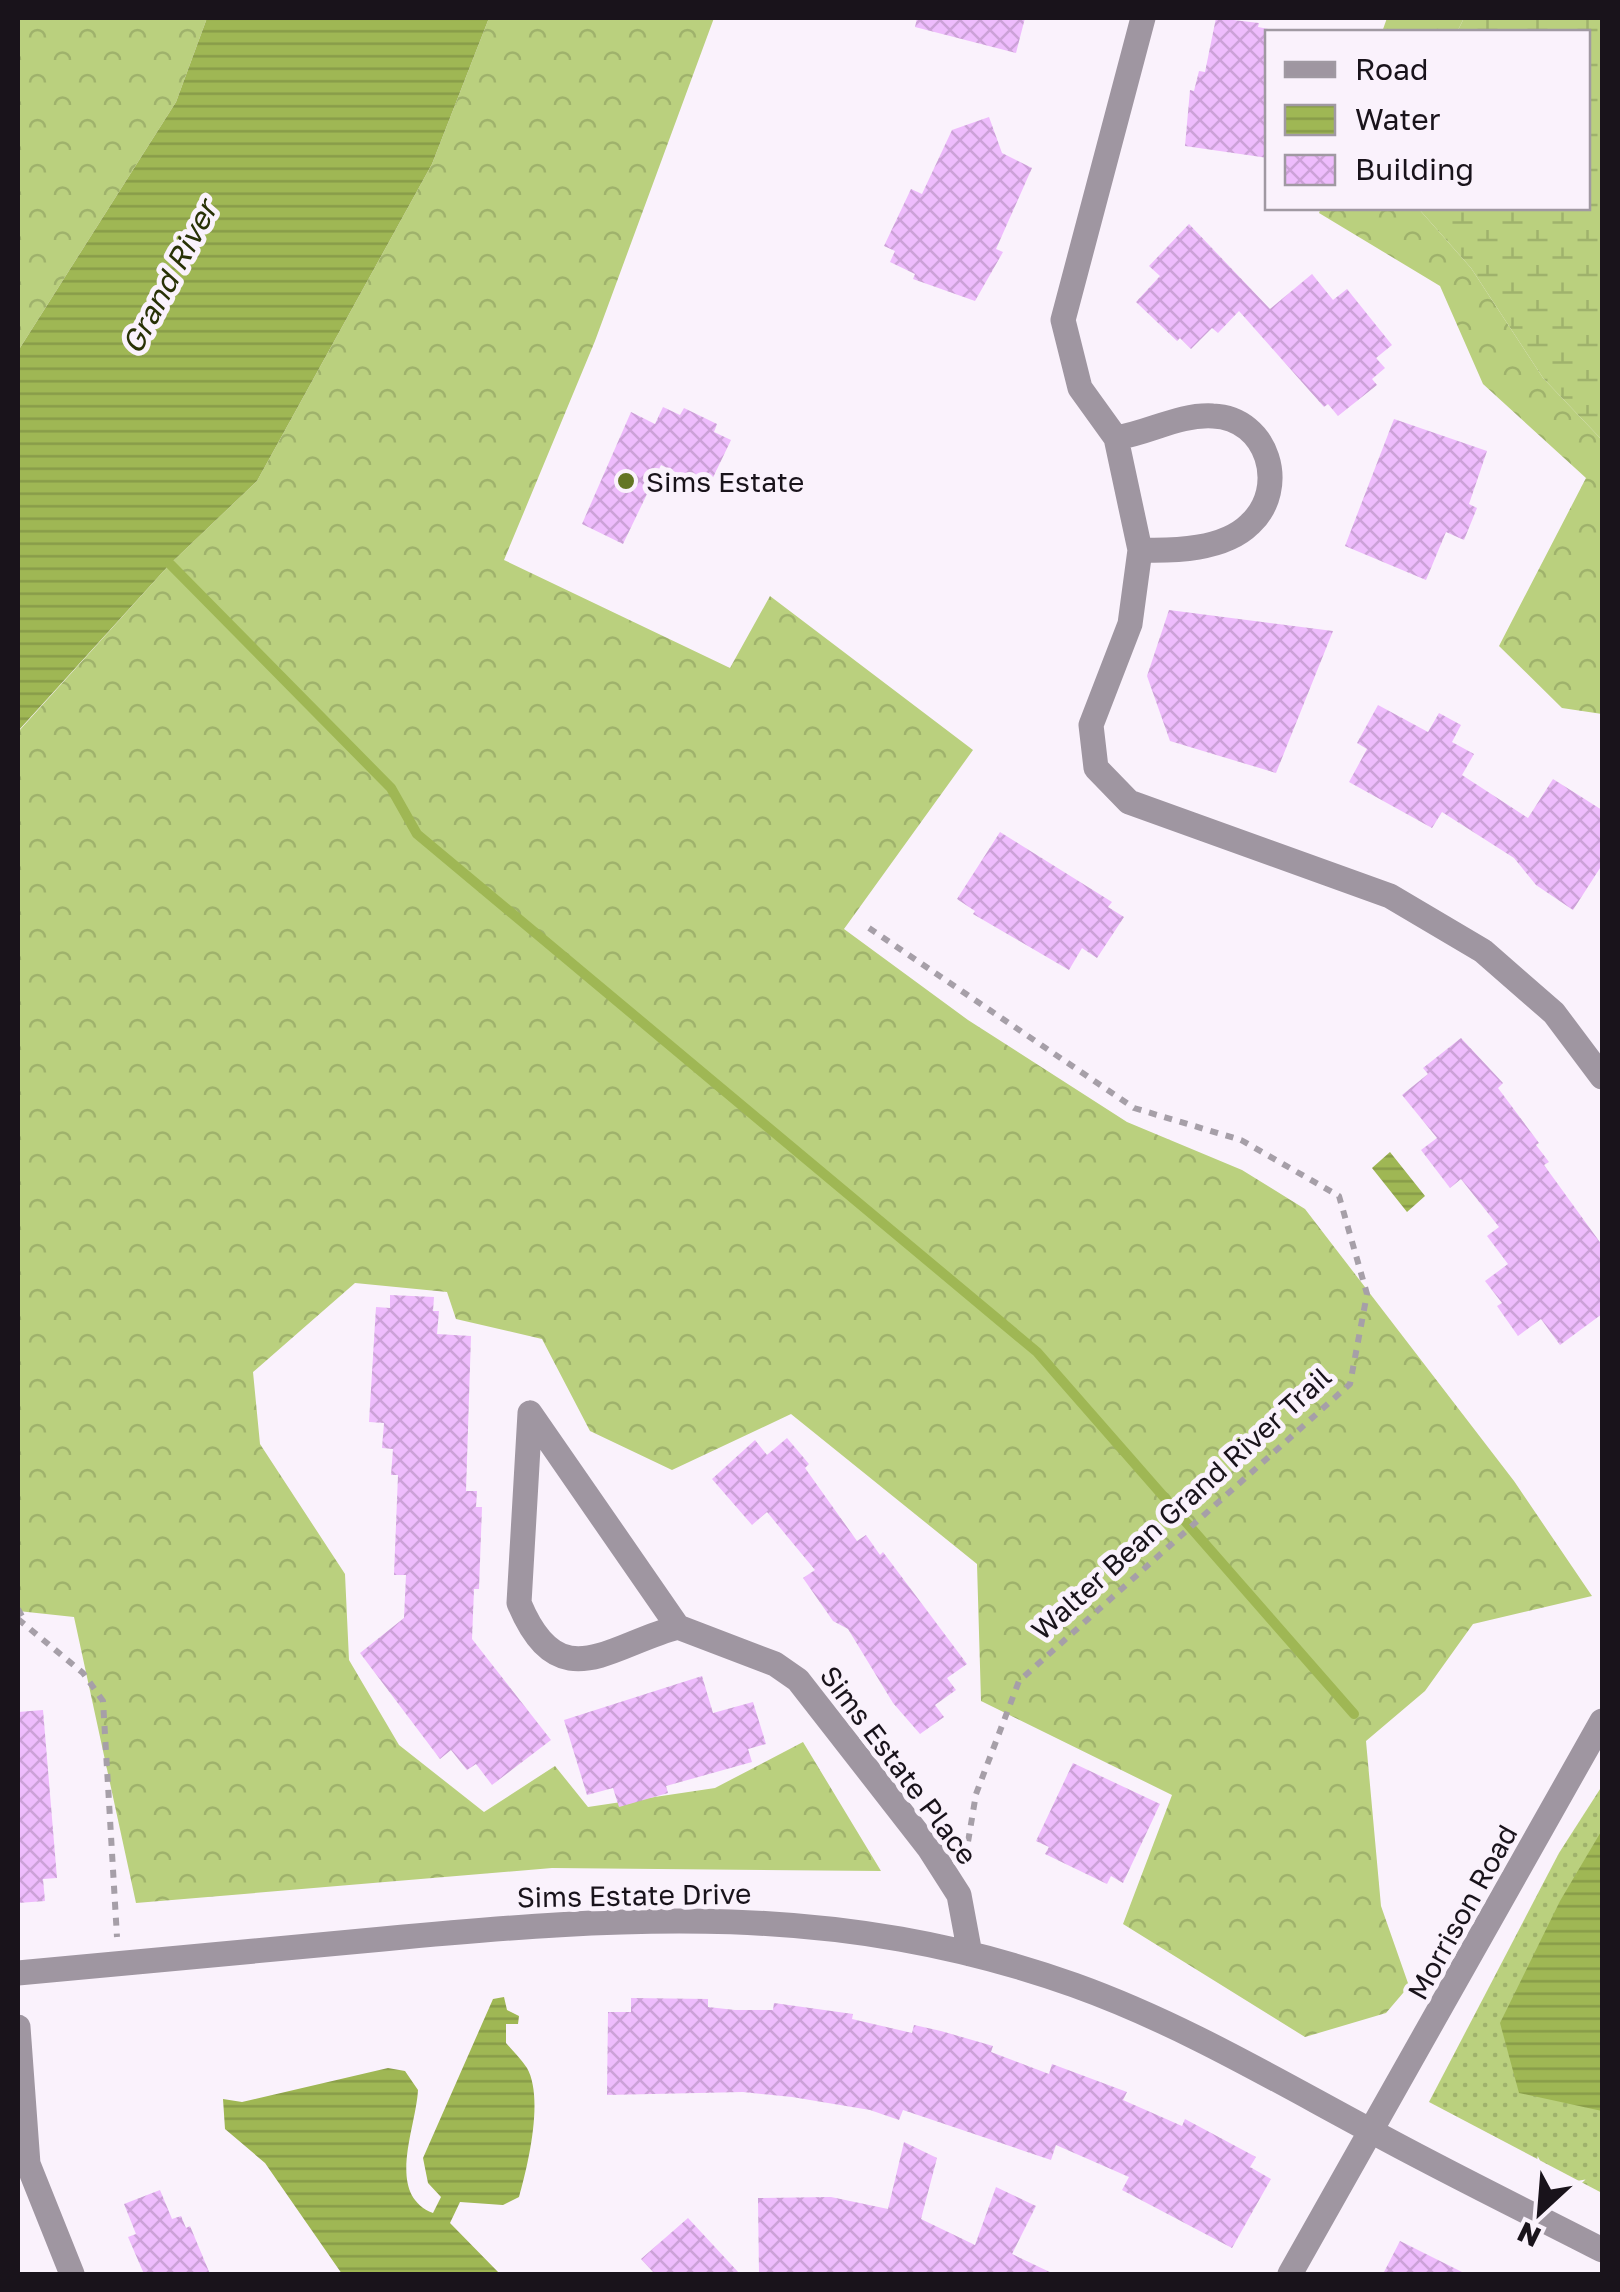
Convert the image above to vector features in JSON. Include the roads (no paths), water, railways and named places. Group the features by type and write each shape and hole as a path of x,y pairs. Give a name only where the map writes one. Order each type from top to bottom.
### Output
{"street":[{"path":"1143,18 1063,320 1080,388 1116,438 1140,550 1130,624 1091,725 1096,768 1129,802 1390,896 1483,951 1554,1013 1602,1078"},
{"path":"1116,438 1146,433 1180,418 1213,416 1235,420 1255,433 1268,454 1267,504 1248,527 1210,544 1170,551 1140,550"},
{"path":"530,1413 678,1627 636,1638 605,1658 578,1659 552,1653 531,1632 518,1603 530,1413"},
{"name":"Sims Estate Place","path":"678,1627 775,1664 798,1680 929,1848 958,1895 970,1954"},
{"name":"Morrison Road","path":"1290,2274 1374,2133 1602,1721"},
{"name":"Sims Estate Drive","path":"18,1973 588,1920 688,1918 851,1931 970,1954 1085,1989 1203,2038 1374,2133 1602,2250"},
{"path":"18,2027 28,2164 72,2274"}],"water":[{"name":"Grand River","path":"207,18 489,18 432,164 257,481 170,564 18,731 18,351 176,102"},
{"path":"1390,1152 1425,1196 1407,1212 1372,1168"},
{"path":"1602,1830 1602,2111 1519,2093 1500,2023 1560,1901"},
{"path":"504,1997 507,2010 519,2016 518,2024 506,2024 506,2043 527,2068 534,2096 526,2168 519,2197 503,2205 460,2202 450,2223 500,2274 342,2274 265,2163 225,2129 223,2099 242,2102 388,2068 405,2071 418,2090 407,2176 418,2204 433,2213 441,2197 428,2183 423,2158 493,1999"}],"waterway":[{"path":"170,564 391,788 417,834 1037,1352 1354,1714"}],"place":[{"name":"Sims Estate","path":"626,481"}]}
